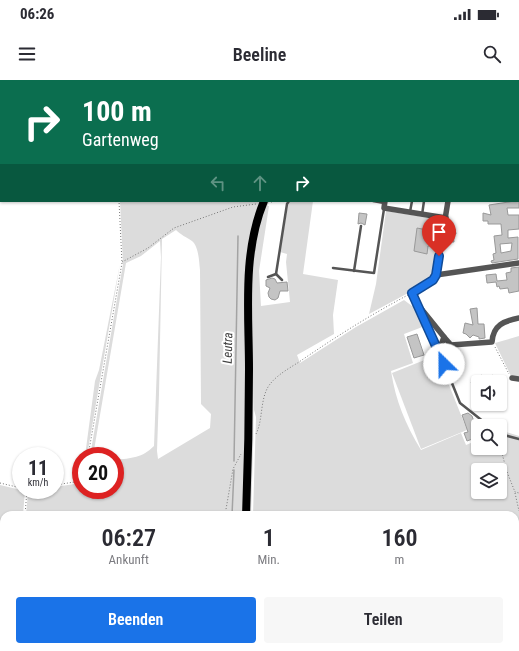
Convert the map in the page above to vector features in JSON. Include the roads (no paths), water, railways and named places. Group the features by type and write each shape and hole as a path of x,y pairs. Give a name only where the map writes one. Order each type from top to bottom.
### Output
{"main road":[{"path":"246,511 250,436 248,276 256,223 264,202"}],"street":[{"path":"448,202 436,275 433,280 413,296 419,306 450,345 492,343 495,330 499,324 506,320 519,318"},
{"path":"385,204 410,213 446,218"},
{"path":"436,275 519,263"},
{"path":"439,351 444,338"},
{"path":"512,378 519,379"}],"lane":[{"path":"276,274 288,202"},
{"path":"410,213 412,202"},
{"path":"422,215 424,202"},
{"path":"333,268 374,273 385,204"},
{"path":"354,271 361,226"},
{"path":"268,277 276,274"},
{"path":"276,274 282,280"},
{"path":"419,306 460,403 480,419"},
{"path":"507,436 519,439"}],"waterway":[{"name":"Leutra","path":"234,461 238,236"},
{"name":"Leutra","path":"232,511 234,470"}]}
